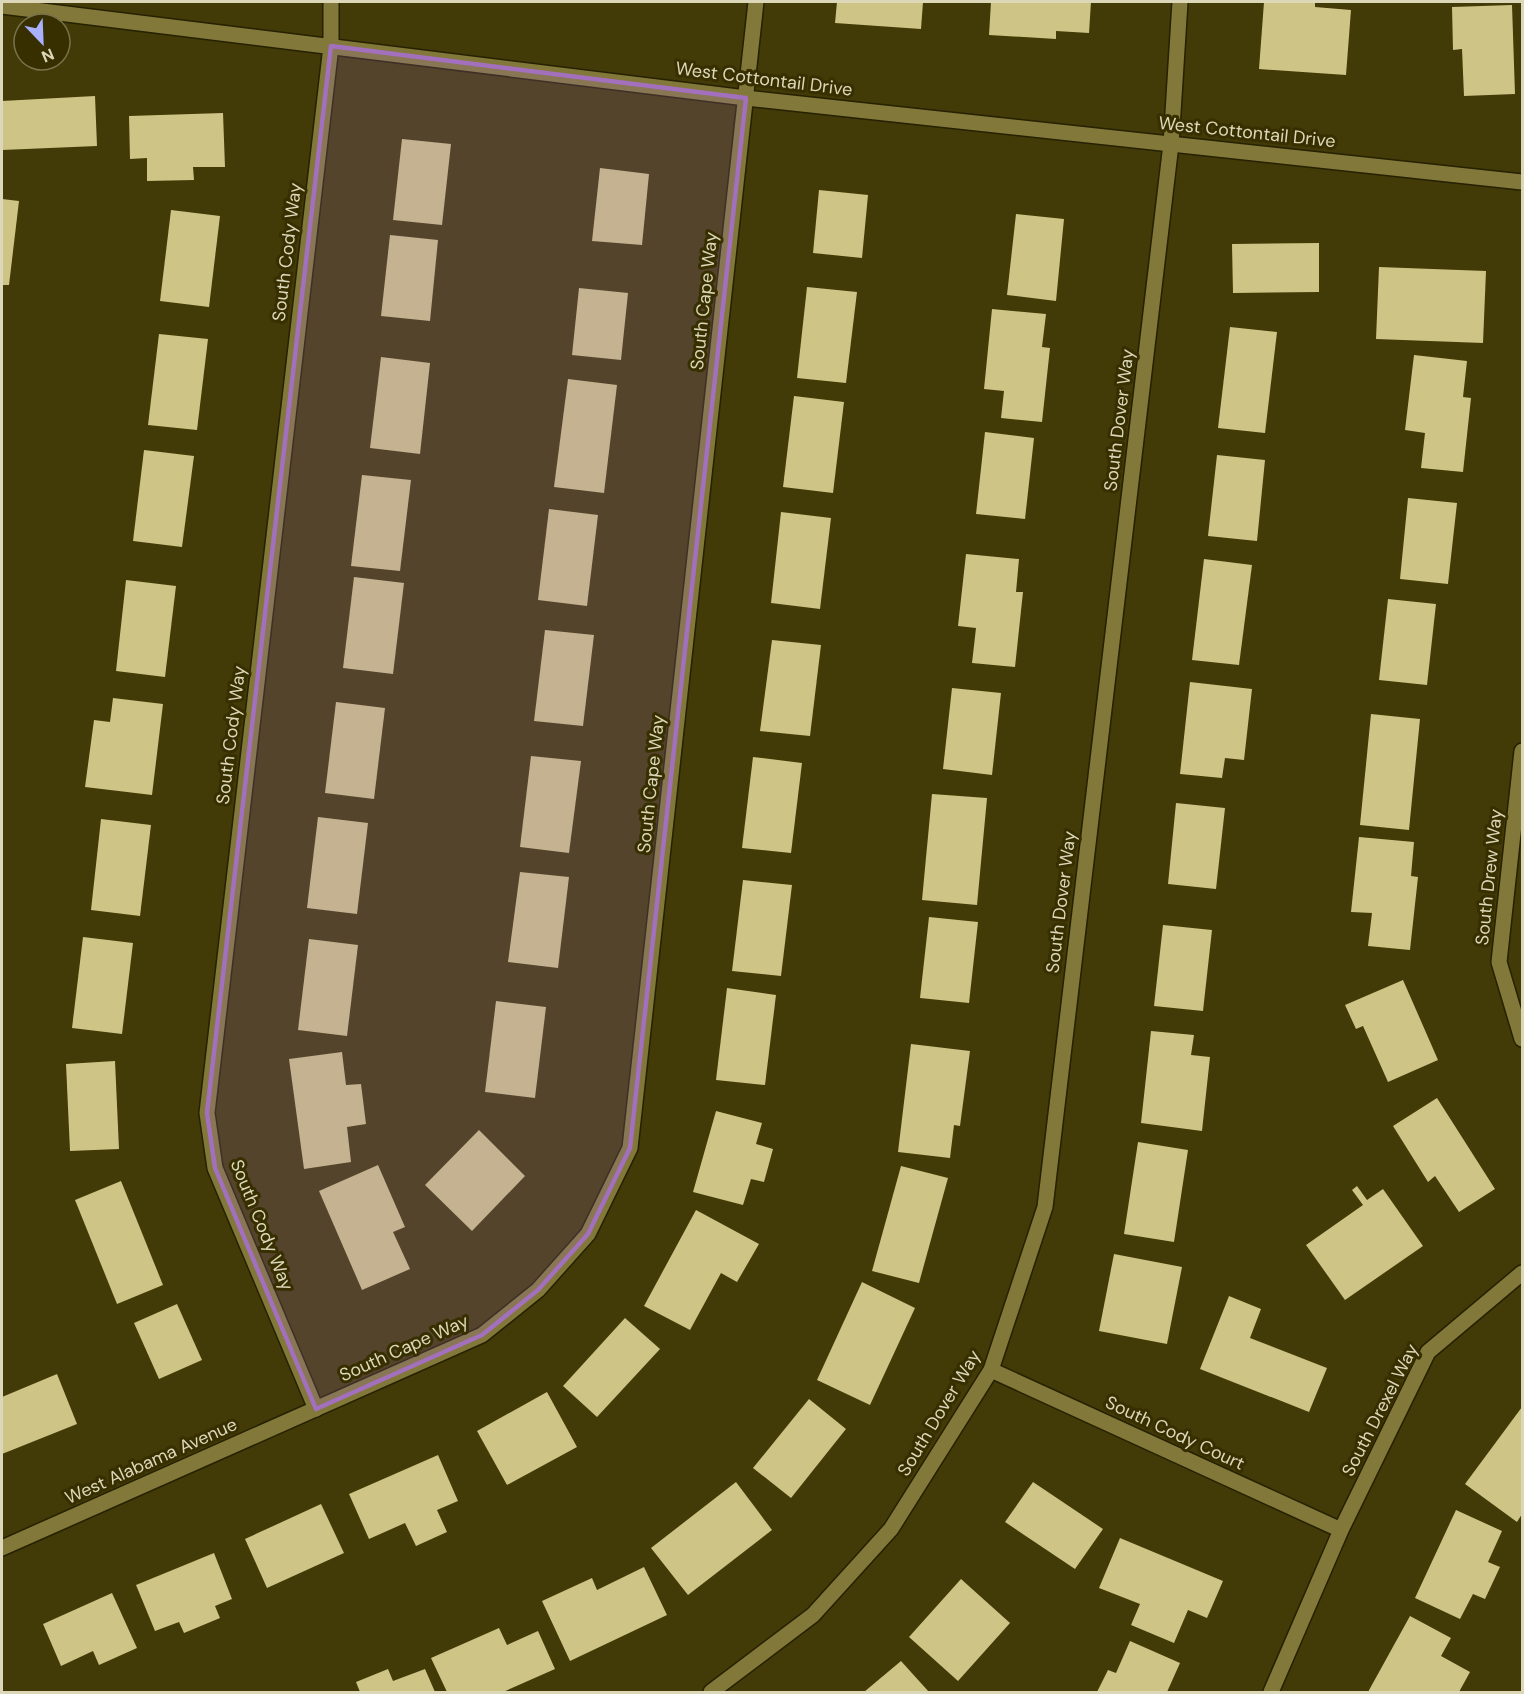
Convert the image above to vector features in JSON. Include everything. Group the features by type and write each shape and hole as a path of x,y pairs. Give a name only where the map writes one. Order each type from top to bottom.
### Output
{"street":[{"name":"South Cody Way","path":"316,1409 215,1168 207,1113 331,46 331,2"},
{"name":"South Cape Way","path":"316,1409 482,1335 538,1290 588,1234 630,1148 756,2"},
{"name":"South Dover Way","path":"711,1692 813,1615 891,1529 991,1370 1045,1208 1171,144 1180,2"},
{"name":"West Cottontail Drive","path":"2,6 746,98 1522,182"},
{"name":"South Drew Way","path":"1522,751 1499,962 1522,1039"},
{"name":"South Drexel Way","path":"1271,1692 1341,1530 1428,1352 1522,1273"},
{"name":"South Cody Court","path":"991,1370 1341,1530"},
{"name":"West Alabama Avenue","path":"2,1548 316,1409"}],"highlighted area":[{"path":"331,46 746,98 630,1148 588,1234 538,1290 482,1335 316,1409 215,1168 207,1113"}],"building":[{"path":"837,2 923,2 921,29 835,23"},
{"path":"991,2 1091,2 1089,33 1056,31 1056,39 989,35"},
{"path":"1264,2 1315,2 1315,7 1351,10 1346,75 1259,69"},
{"path":"1512,5 1515,94 1464,96 1462,49 1453,50 1452,7"},
{"path":"95,96 97,146 2,150 2,101"},
{"path":"223,113 225,167 193,167 194,180 147,181 147,158 130,159 129,116"},
{"path":"402,139 451,144 442,225 393,220"},
{"path":"600,168 649,174 642,245 592,241"},
{"path":"819,190 868,195 862,258 813,253"},
{"path":"2,199 19,201 9,285 2,285"},
{"path":"171,210 220,216 209,307 160,301"},
{"path":"1016,214 1064,219 1056,301 1007,295"},
{"path":"390,235 438,240 430,321 381,316"},
{"path":"1319,243 1319,292 1233,293 1232,244"},
{"path":"1379,267 1486,271 1483,343 1376,339"},
{"path":"807,287 857,292 846,383 797,378"},
{"path":"579,288 628,293 621,360 572,355"},
{"path":"992,309 1046,314 1042,347 1050,348 1042,422 1001,418 1004,391 984,389"},
{"path":"1230,327 1277,332 1265,433 1218,428"},
{"path":"159,334 208,339 197,430 148,425"},
{"path":"1414,355 1467,361 1463,397 1471,398 1463,472 1421,468 1425,433 1405,430"},
{"path":"381,357 430,363 420,454 370,448"},
{"path":"568,379 617,385 604,493 554,487"},
{"path":"794,396 844,402 833,493 783,487"},
{"path":"985,432 1034,438 1025,519 976,514"},
{"path":"144,450 194,456 182,547 133,541"},
{"path":"1217,455 1265,460 1257,541 1208,536"},
{"path":"362,475 411,480 400,571 351,566"},
{"path":"1408,498 1457,503 1448,584 1400,579"},
{"path":"549,509 598,515 587,606 538,600"},
{"path":"781,512 831,518 820,609 771,603"},
{"path":"966,554 1019,559 1016,592 1023,592 1015,667 972,663 976,628 958,626"},
{"path":"1204,559 1252,565 1239,665 1192,660"},
{"path":"354,577 404,583 393,674 343,668"},
{"path":"126,580 176,586 165,677 116,671"},
{"path":"1388,599 1436,604 1427,685 1379,680"},
{"path":"545,630 594,635 583,726 534,721"},
{"path":"772,640 821,645 810,736 760,731"},
{"path":"1190,682 1252,689 1244,760 1225,758 1222,778 1180,774"},
{"path":"952,688 1001,693 992,775 943,769"},
{"path":"113,698 163,704 152,795 85,787 94,720 110,722"},
{"path":"336,702 385,708 374,799 325,793"},
{"path":"1371,714 1420,719 1409,830 1360,825"},
{"path":"531,756 581,761 569,853 520,847"},
{"path":"753,757 802,763 791,853 742,848"},
{"path":"932,794 987,798 977,905 922,900"},
{"path":"1176,803 1225,808 1216,889 1168,884"},
{"path":"318,817 368,823 357,914 307,908"},
{"path":"101,819 151,825 140,916 91,910"},
{"path":"1359,837 1414,842 1411,876 1418,877 1410,950 1368,946 1372,913 1351,912"},
{"path":"520,872 569,877 558,968 508,962"},
{"path":"743,880 792,885 781,976 732,971"},
{"path":"929,917 978,922 969,1003 920,998"},
{"path":"1163,925 1212,930 1203,1011 1154,1006"},
{"path":"83,937 133,943 122,1034 72,1028"},
{"path":"309,939 358,945 347,1036 298,1030"},
{"path":"1403,980 1438,1060 1388,1082 1363,1026 1356,1029 1345,1005"},
{"path":"727,988 776,995 765,1085 716,1080"},
{"path":"496,1001 546,1007 535,1098 485,1092"},
{"path":"1151,1031 1194,1035 1191,1055 1210,1057 1202,1131 1141,1123"},
{"path":"911,1044 970,1051 960,1126 954,1125 950,1158 898,1152"},
{"path":"342,1052 346,1085 361,1084 366,1124 347,1127 351,1162 304,1169 289,1059"},
{"path":"115,1061 119,1149 70,1151 66,1064"},
{"path":"1437,1098 1495,1189 1459,1212 1435,1176 1428,1182 1393,1126"},
{"path":"716,1111 762,1123 756,1144 773,1149 764,1182 751,1179 743,1205 693,1192"},
{"path":"479,1130 525,1176 472,1231 425,1185"},
{"path":"1138,1142 1188,1150 1174,1242 1124,1234"},
{"path":"378,1165 405,1227 393,1232 410,1269 362,1290 319,1191"},
{"path":"901,1166 948,1178 919,1283 872,1271"},
{"path":"121,1181 163,1285 117,1304 75,1200"},
{"path":"1357,1186 1367,1200 1383,1189 1423,1246 1345,1300 1306,1245 1363,1205 1352,1190"},
{"path":"696,1210 759,1244 737,1282 721,1273 690,1330 644,1306"},
{"path":"1114,1254 1182,1267 1167,1344 1099,1331"},
{"path":"862,1282 915,1308 870,1405 817,1380"},
{"path":"1229,1296 1261,1309 1250,1338 1327,1368 1309,1412 1200,1369"},
{"path":"177,1304 202,1360 159,1379 134,1323"},
{"path":"625,1318 660,1349 597,1417 563,1386"},
{"path":"57,1374 77,1424 2,1454 2,1397"},
{"path":"547,1392 577,1447 507,1485 477,1431"},
{"path":"809,1399 846,1429 791,1498 753,1468"},
{"path":"1522,1407 1522,1514 1517,1522 1465,1484"},
{"path":"438,1455 458,1501 437,1510 447,1532 416,1546 405,1523 369,1539 349,1494"},
{"path":"736,1482 772,1530 688,1595 651,1548"},
{"path":"1033,1482 1103,1529 1075,1569 1005,1522"},
{"path":"321,1504 344,1553 267,1588 245,1539"},
{"path":"1456,1510 1502,1531 1488,1562 1500,1567 1485,1599 1473,1594 1460,1619 1415,1598"},
{"path":"1120,1538 1223,1581 1207,1618 1188,1610 1174,1643 1131,1625 1140,1604 1099,1588"},
{"path":"214,1553 232,1599 215,1606 220,1618 184,1633 179,1622 155,1631 136,1585"},
{"path":"644,1567 667,1615 570,1661 542,1601 592,1578 597,1590"},
{"path":"961,1579 1010,1623 958,1681 909,1637"},
{"path":"112,1593 137,1648 99,1665 93,1651 61,1666 43,1624"},
{"path":"1410,1616 1451,1638 1441,1656 1470,1672 1459,1692 1368,1692"},
{"path":"499,1628 507,1645 538,1631 555,1669 503,1692 447,1692 431,1658"},
{"path":"1130,1641 1180,1663 1167,1692 1097,1692 1108,1670 1116,1673"},
{"path":"901,1661 929,1692 864,1692"},
{"path":"388,1669 393,1681 425,1669 435,1692 360,1692 356,1682"}]}
